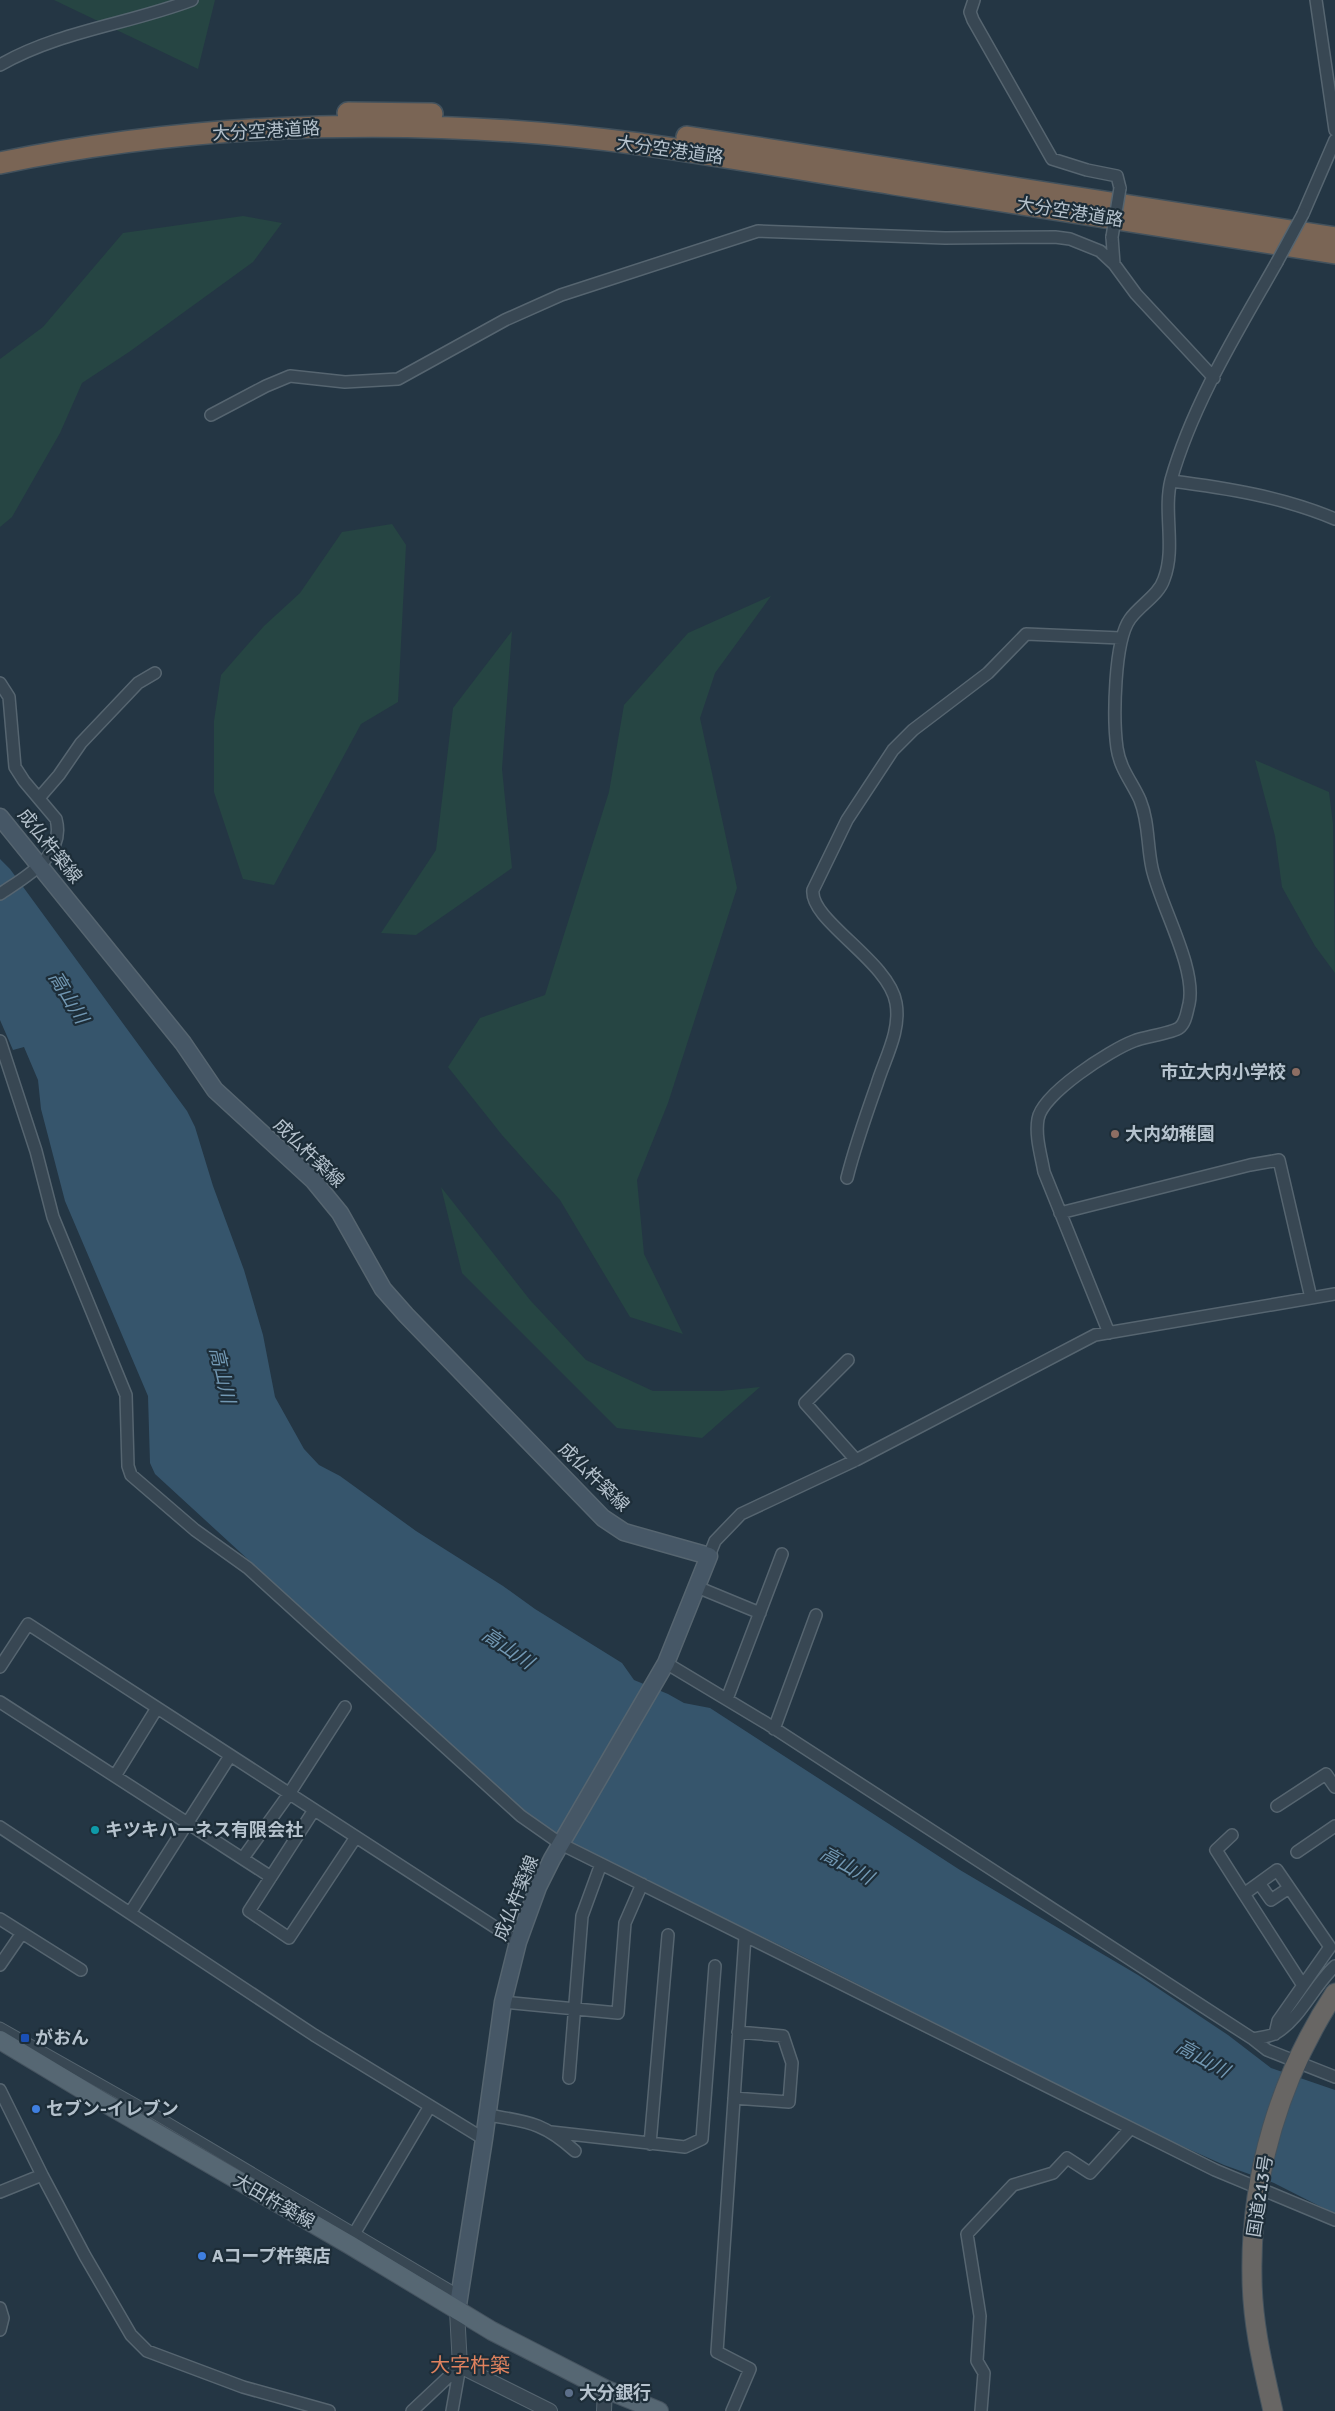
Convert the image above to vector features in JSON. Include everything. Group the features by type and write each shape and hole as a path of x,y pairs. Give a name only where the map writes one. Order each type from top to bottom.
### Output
{"highway":[{"name":"大分空港道路","path":"0,149 82,133 154,124 277,115 389,112 510,118 639,130 1335,238"},
{"name":"大分空港道路","path":"0,163 63,150 116,142 227,133 364,127 481,130 638,144 1335,254"},
{"name":"国道213号","path":"1274,2411 1257,2338 1252,2278 1254,2217 1271,2132 1285,2088 1296,2062 1335,1993"}],"main road":[{"name":"成仏杵築線","path":"0,817 182,1043 214,1090 326,1194 340,1213 384,1289 406,1315 603,1518 624,1532 709,1556 666,1663 538,1887 518,1942 503,2002 459,2304"},
{"name":"大田杵築線","path":"0,2040 103,2102 352,2239 459,2304 529,2352 605,2389 659,2411"}],"street":[{"path":"0,65 30,49 165,10 192,0"},
{"path":"974,0 970,12 973,20 1052,159 1087,170 1117,176 1120,188 1112,237 1114,264"},
{"path":"1316,0 1335,130"},
{"path":"1109,1333 1044,1172 1038,1143 1038,1120 1040,1113 1053,1095 1097,1062 1130,1042 1179,1028 1184,1021 1190,999 1189,977 1152,867 1146,820 1140,800 1122,770 1117,747 1116,669 1121,638 1128,620 1164,580 1169,563 1171,481 1188,432 1214,378 1303,214 1335,140"},
{"path":"211,415 290,376 345,382 398,379 505,320 561,295 758,231 945,238 1055,237 1070,239 1100,250 1114,264 1136,294 1214,378"},
{"path":"1171,481 1238,490 1308,509 1335,519"},
{"path":"847,1178 854,1150 895,1033 897,1012 894,993 879,968 816,906 813,898 813,890 847,820 894,750 913,730 988,673 1026,634 1121,638"},
{"path":"39,798 59,775 81,743 138,683 155,673"},
{"path":"0,683 9,697 15,767 24,781 56,819 58,826 55,846 40,866 0,894"},
{"path":"0,1041 36,1151 53,1217 126,1395 128,1466 131,1475 195,1530 248,1568 520,1816 561,1844 1130,2129 1215,2170 1335,2220"},
{"path":"1060,1213 1250,1165 1279,1160 1311,1298"},
{"path":"709,1556 715,1541 741,1514 856,1460 1096,1335 1335,1294"},
{"path":"848,1360 806,1402 856,1460"},
{"path":"727,1699 782,1554"},
{"path":"697,1587 760,1613"},
{"path":"774,1729 816,1615"},
{"path":"0,1667 28,1624 518,1942"},
{"path":"666,1663 774,1729 1253,2039 1267,2050 1335,2077"},
{"path":"0,1702 271,1877"},
{"path":"243,1858 289,1794 345,1707"},
{"path":"115,1776 157,1708"},
{"path":"130,1913 230,1756"},
{"path":"1277,1806 1326,1774 1335,1787"},
{"path":"314,1810 249,1912 289,1938 356,1837"},
{"path":"1297,1852 1335,1826"},
{"path":"0,1827 314,2035 484,2139"},
{"path":"1232,1835 1216,1850 1302,1984"},
{"path":"569,2078 576,2010 582,1916 601,1864"},
{"path":"1244,1894 1277,1870 1330,1947 1302,1984 1278,2021 1275,2034"},
{"path":"1259,1883 1271,1900 1289,1888"},
{"path":"503,2002 618,2013 625,1923 642,1884"},
{"path":"0,1919 80,1970"},
{"path":"0,1966 22,1933"},
{"path":"650,2144 668,1935"},
{"path":"732,2411 750,2369 717,2352 745,1936"},
{"path":"551,2132 685,2147 702,2139 715,1966"},
{"path":"1253,2039 1275,2034 1293,2018 1324,1976 1335,1966"},
{"path":"0,2026 154,2114 352,2239 430,2106"},
{"path":"734,2098 789,2102 792,2063 784,2036 738,2032"},
{"path":"0,2090 85,2256 131,2335 147,2351 243,2387 329,2411"},
{"path":"488,2115 538,2124 575,2151"},
{"path":"981,2411 984,2373 978,2361 980,2316 967,2234 1013,2185 1053,2173 1067,2158 1090,2173 1130,2129"},
{"path":"0,2192 42,2175"},
{"path":"452,2411 460,2366 459,2304"},
{"path":"0,2308 3,2318 0,2330"},
{"path":"412,2411 460,2366"},
{"path":"460,2366 550,2411"},
{"path":"604,2411 605,2389"}],"green space":[{"path":"54,0 215,0 198,69"},
{"path":"243,216 282,223 253,262 129,352 82,383 60,433 12,517 0,527 0,359 43,327 123,233"},
{"path":"392,524 406,545 398,702 361,724 274,885 243,879 214,792 214,721 221,675 264,626 300,593 342,532"},
{"path":"771,596 715,673 700,718 737,888 668,1103 637,1180 644,1254 683,1334 630,1317 560,1200 502,1135 448,1067 480,1018 545,995 609,792 624,705 688,633"},
{"path":"512,631 502,769 512,868 416,935 381,933 436,850 453,708"},
{"path":"1255,760 1329,792 1333,824 1335,973 1315,946 1282,887 1275,836"},
{"path":"441,1187 530,1300 586,1360 653,1391 721,1391 760,1387 702,1438 617,1428 462,1273"}],"water":[{"name":"高山川","path":"0,859 10,869 187,1111 195,1127 213,1186 244,1270 263,1335 275,1397 304,1449 319,1465 340,1476 416,1531 503,1586 535,1609 622,1663 634,1680 684,1703 710,1708 960,1870 1138,1975 1228,2035 1271,2068 1335,2090 1335,2214 1274,2183 1224,2165 1155,2134 798,1954 572,1844 525,1814 155,1474 150,1463 148,1396 65,1201 41,1109 38,1080 24,1047 13,1050 0,1020"}],"place":[{"name":"市立大内小学校","path":"1296,1072"},
{"name":"大内幼稚園","path":"1115,1134"},
{"name":"キツキハーネス有限会社","path":"95,1830"},
{"name":"がおん","path":"25,2038"},
{"name":"セブン-イレブン","path":"36,2109"},
{"name":"Aコープ杵築店","path":"202,2256"},
{"name":"大分銀行","path":"569,2393"}],"district":[{"name":"大字杵築","path":"470,2365"}]}
